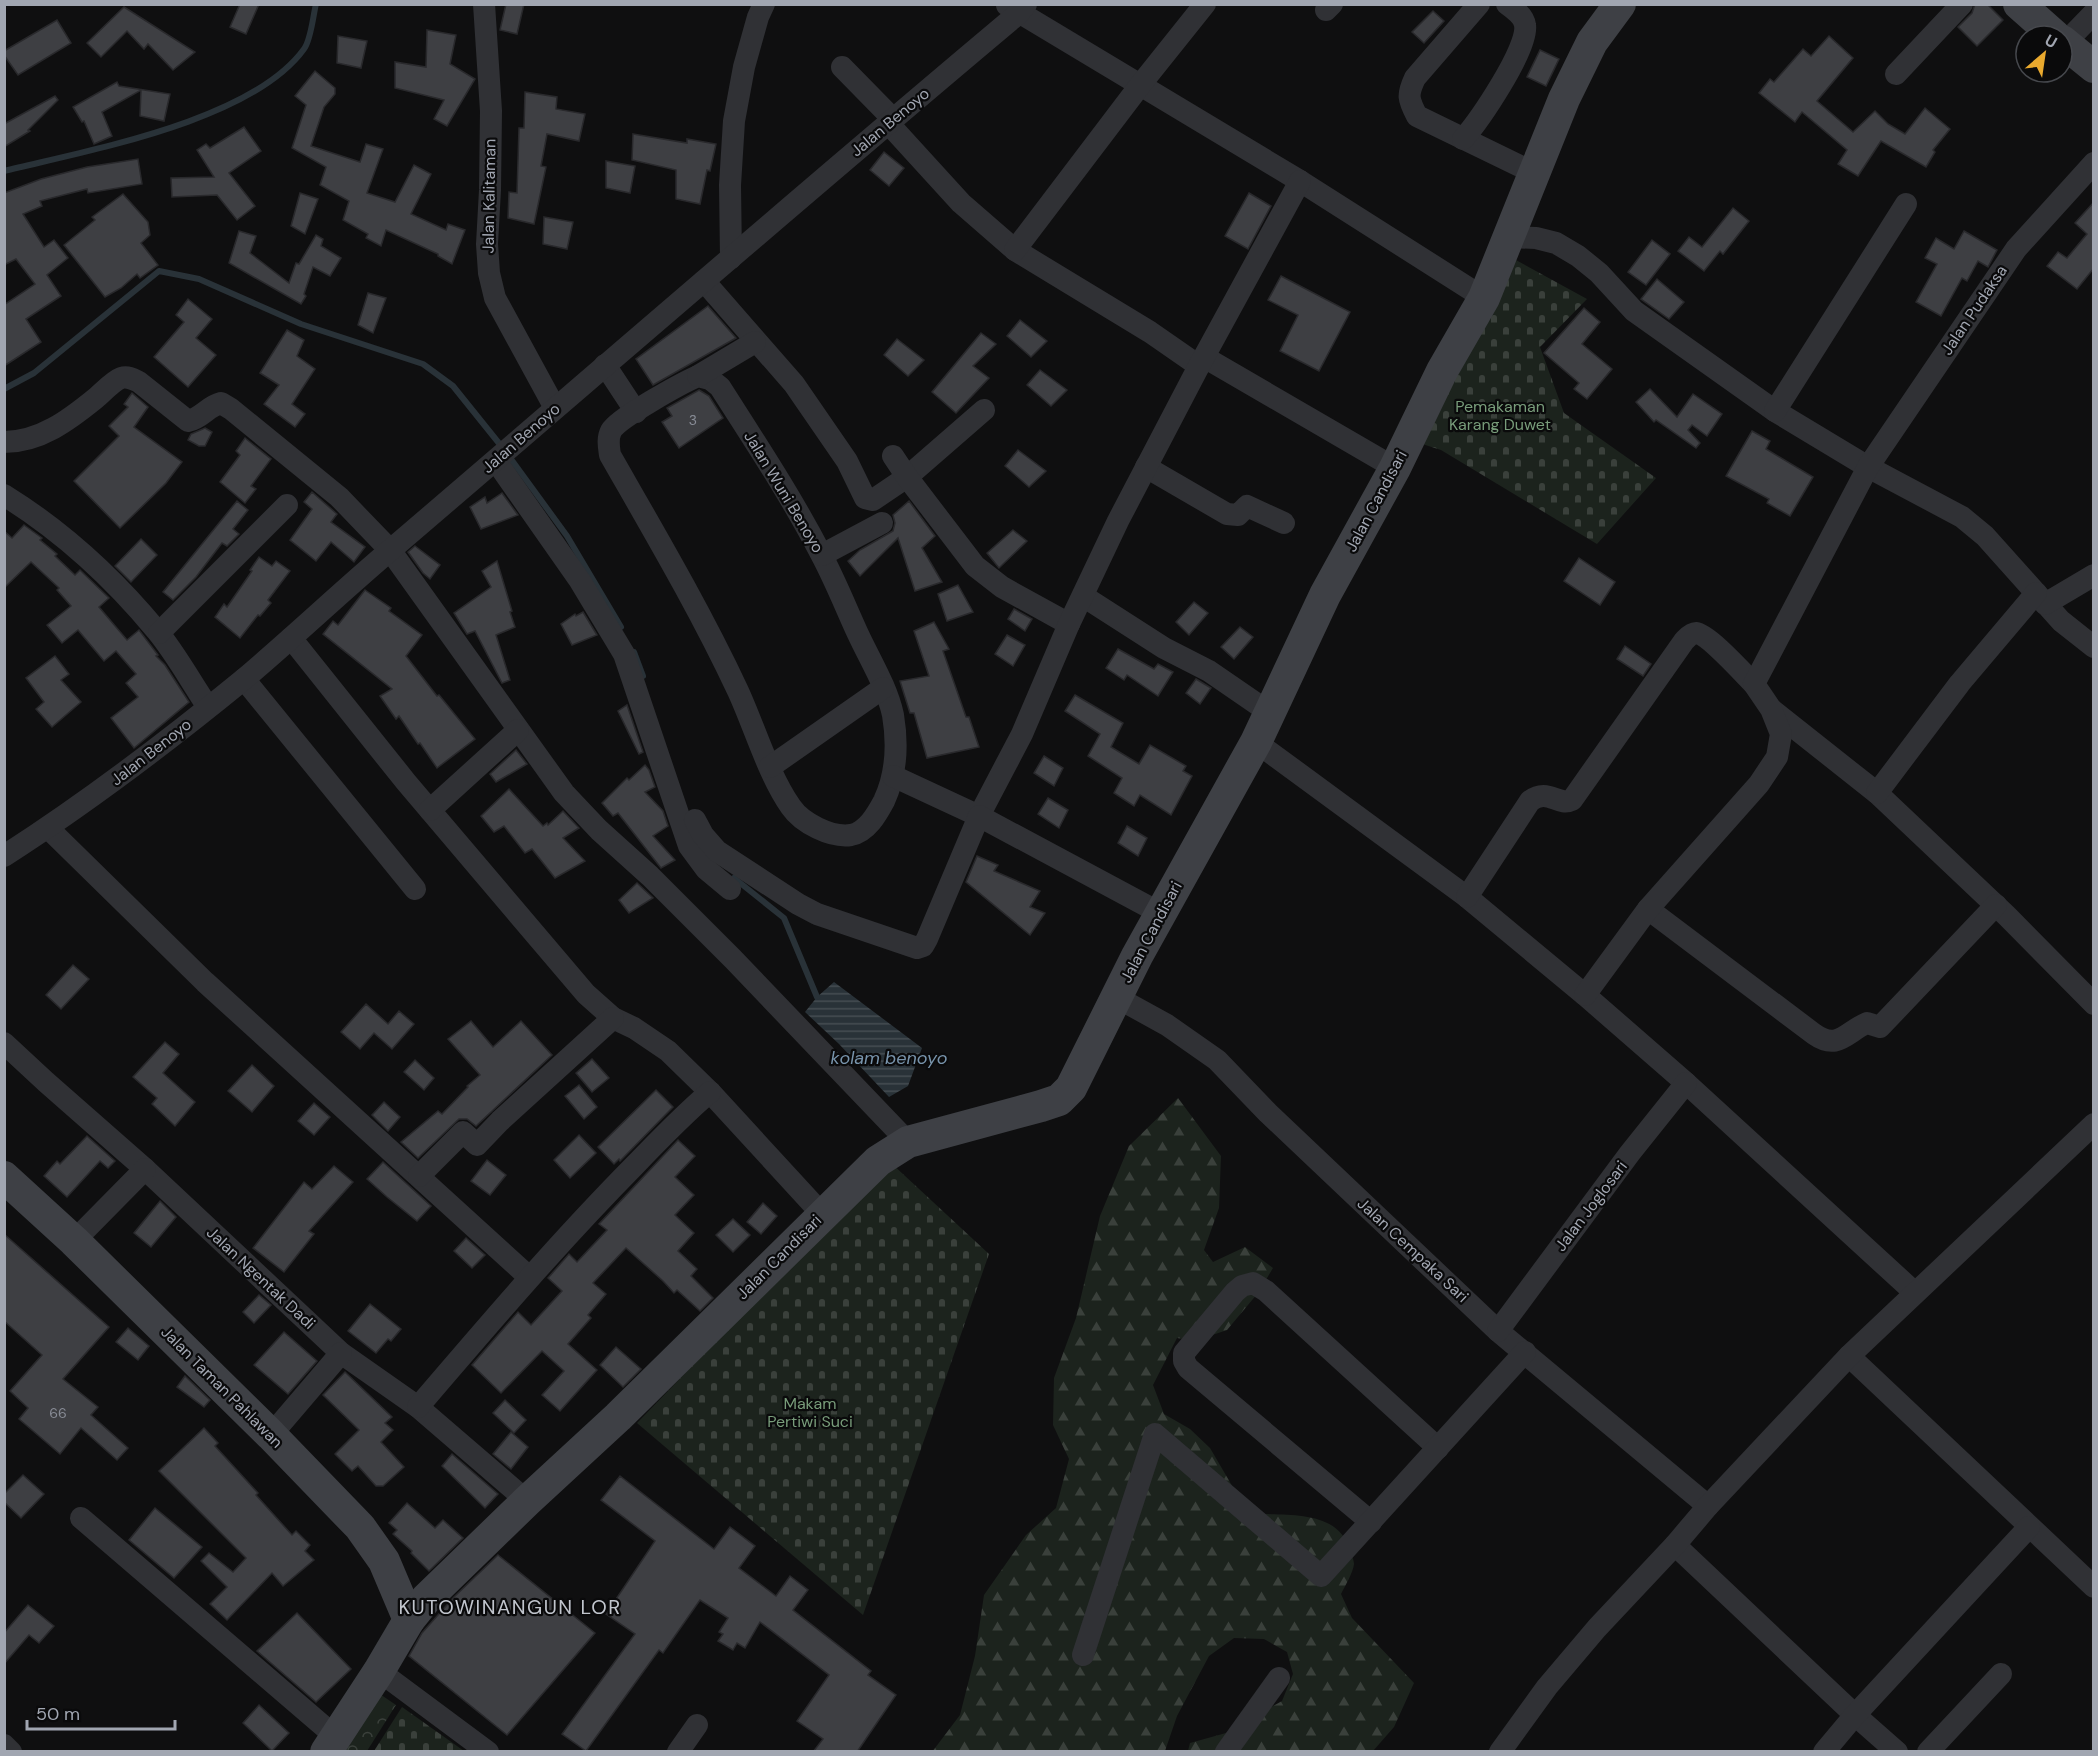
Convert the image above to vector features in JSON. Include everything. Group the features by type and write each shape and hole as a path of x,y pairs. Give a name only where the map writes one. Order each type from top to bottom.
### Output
{"street":[{"name":"Jalan Kalitaman","path":"484,4 491,111 487,244 489,273 495,298 555,408"},
{"path":"730,258 730,185 734,121 744,67 764,4"},
{"path":"1015,250 1205,4"},
{"path":"1479,4 1415,78 1409,91 1409,101 1417,116 1534,173"},
{"path":"1463,139 1476,124 1515,61 1525,36 1525,23 1507,4"},
{"name":"Jalan Candisari","path":"331,1744 379,1671 408,1620 426,1599 618,1417 878,1161 908,1142 1059,1100 1071,1088 1160,913 1256,742 1324,595 1395,468 1442,371 1484,298 1564,99 1592,42 1620,4"},
{"path":"1896,74 1962,4"},
{"path":"2019,4 2042,24"},
{"name":"Jalan Benoyo","path":"4,856 48,828 161,746 244,679 390,550 891,121 1017,7"},
{"path":"1017,7 1300,181 1484,298"},
{"path":"2074,29 2094,13"},
{"path":"2074,51 2094,67"},
{"path":"842,67 961,203 1015,250 1150,332 1395,468"},
{"name":"Jalan Pudaksa","path":"1754,684 1868,466 2016,249 2094,163"},
{"path":"502,455 624,654 689,846 807,909 920,948 927,939 979,816 1022,734 1069,624 1118,521 1201,361 1300,181"},
{"path":"1775,411 1906,204"},
{"path":"1509,237 1536,238 1556,243 1578,256 1599,273 1634,311 1775,411 1962,518 1985,536 2061,621 2094,647"},
{"path":"704,281 794,384 847,461 865,498 873,500 907,477 984,410"},
{"path":"605,365 636,412 755,342"},
{"name":"Jalan Wuni Benoyo","path":"636,412 611,431 608,446 610,454 689,593 738,692 770,767 792,808 807,821 830,833 852,835 869,825 881,807 893,776 897,752 892,713 883,688 822,555 772,468 720,387 710,379 698,376"},
{"path":"4,442 34,438 54,428 79,412 120,378 130,377 139,382 188,421 198,419 214,404 221,403 339,496 390,550 564,793 598,830 650,876 733,959 908,1142"},
{"path":"893,456 975,566 1002,587 1069,624"},
{"path":"1146,467 1227,514 1238,515 1247,506 1284,523"},
{"path":"4,495 69,542 128,597 159,633 208,707"},
{"path":"159,633 287,505"},
{"path":"822,555 882,523"},
{"path":"1877,793 1960,683 2041,598 2094,575"},
{"path":"1083,596 1164,648 1209,671 1270,713"},
{"path":"1467,897 1530,801 1535,797 1546,795 1564,802 1572,800 1684,641 1691,635 1698,634 1715,645 1754,684 1771,709 1781,734 1777,757 1759,784 1648,909 1585,995"},
{"path":"291,638 430,810 586,994 613,1018 634,1028 668,1051 710,1092 822,1214"},
{"path":"244,679 415,889"},
{"path":"770,767 883,688"},
{"path":"1771,709 1877,793 1996,905 2094,1004"},
{"path":"430,810 518,730"},
{"path":"1256,742 1467,897 1585,995 1686,1083 1914,1293"},
{"path":"893,776 979,816 1160,913"},
{"path":"695,820 703,835 710,858 730,888"},
{"path":"48,828 205,982 529,1277"},
{"path":"1648,909 1814,1034 1830,1041 1845,1038 1867,1023 1880,1027 1996,905"},
{"name":"Jalan Cempaka Sari","path":"1116,997 1167,1025 1217,1060 1268,1113 1498,1331 1708,1506"},
{"path":"419,1176 463,1132 477,1145 500,1121 613,1018"},
{"name":"Jalan Ngentak Dadi","path":"4,1043 145,1169 341,1353 418,1407 527,1501"},
{"name":"Jalan Joglosari","path":"1498,1331 1630,1153 1686,1083"},
{"path":"418,1407 529,1277 679,1120 710,1092"},
{"path":"1500,1752 1547,1687 1597,1628 1849,1356 1914,1293 2089,1137"},
{"path":"74,1241 145,1169"},
{"name":"Jalan Taman Pahlawan","path":"4,1177 74,1241 272,1435 360,1527 384,1561 408,1620"},
{"path":"1371,1522 1188,1368 1184,1361 1184,1353 1235,1292 1242,1286 1253,1283 1266,1291 1438,1448"},
{"path":"1083,1655 1155,1434 1321,1576 1525,1352"},
{"path":"272,1435 341,1353"},
{"path":"1849,1356 2094,1587"},
{"path":"81,1518 331,1744"},
{"path":"1824,1752 1855,1715 2029,1527"},
{"path":"1675,1545 1897,1752"},
{"path":"379,1671 488,1752"},
{"path":"1928,1752 2001,1674"},
{"path":"1226,1752 1279,1678"},
{"path":"678,1752 697,1725"},
{"path":"4,1744 11,1752"}],"green space":[{"name":"Pemakaman Karang Duwet","path":"1514,259 1587,299 1540,347 1564,413 1656,478 1597,544 1441,450 1416,442"},
{"path":"1178,1098 1221,1156 1219,1208 1204,1250 1213,1262 1245,1247 1273,1268 1258,1293 1227,1330 1195,1341 1177,1338 1153,1385 1164,1414 1190,1429 1210,1448 1248,1513 1292,1515 1321,1520 1334,1527 1343,1536 1354,1564 1341,1594 1352,1618 1414,1683 1394,1727 1373,1751 1188,1751 1190,1743 1226,1733 1282,1701 1293,1674 1287,1652 1264,1639 1234,1638 1209,1656 1177,1716 1165,1751 932,1752 960,1715 975,1656 984,1595 1026,1535 1056,1508 1069,1459 1053,1425 1054,1378 1076,1318 1100,1216 1129,1146"},
{"name":"Makam Pertiwi Suci","path":"890,1162 989,1254 863,1615 637,1423"},
{"path":"371,1688 396,1705 367,1751 329,1752"},
{"path":"402,1707 464,1751 374,1751"}],"water":[{"name":"kolam benoyo","path":"834,982 922,1048 908,1086 889,1097 805,1012"}],"building":[{"path":"240,4 259,4 246,34 230,27"},
{"path":"506,4 524,4 517,34 500,30"},
{"path":"1975,4 1987,4 2003,20 1977,46 1958,27 1972,13"},
{"path":"124,7 195,52 173,70 148,44 144,49 127,31 101,57 87,43"},
{"path":"1433,11 1444,21 1424,43 1412,32"},
{"path":"57,20 71,43 18,75 4,55 4,51"},
{"path":"427,30 456,35 450,64 475,79 447,126 434,119 444,100 395,88 395,62 426,67"},
{"path":"338,36 367,41 361,68 337,63"},
{"path":"1829,36 1853,58 1817,101 1853,132 1875,111 1888,124 1905,134 1925,108 1950,129 1933,150 1935,152 1926,167 1881,141 1858,176 1838,164 1847,150 1802,112 1795,122 1759,93 1770,79 1774,82 1803,49 1811,56"},
{"path":"1540,50 1559,59 1546,86 1527,77"},
{"path":"315,71 335,88 335,94 324,107 311,146 360,162 366,144 383,149 367,193 395,202 414,165 431,174 411,214 446,230 448,224 465,230 452,264 438,254 386,230 381,246 366,238 368,234 343,220 349,201 320,185 326,167 292,148 306,105 295,96"},
{"path":"117,82 119,86 170,94 164,121 140,116 141,90 102,112 112,136 94,144 84,121 82,122 73,107"},
{"path":"525,92 557,97 556,109 585,114 579,141 547,134 541,166 546,167 534,224 508,218 509,192 517,193 519,128 524,128"},
{"path":"55,96 58,100 28,130 30,131 4,147 4,124"},
{"path":"244,127 261,151 229,173 255,206 237,220 217,195 172,197 171,178 214,177 197,150 206,144 210,148"},
{"path":"633,134 687,143 687,139 716,144 710,171 707,170 700,204 676,199 676,170 632,160"},
{"path":"884,152 904,168 889,186 870,170"},
{"path":"138,159 142,184 88,193 87,189 40,201 42,206 23,214 44,247 54,240 68,258 47,275 61,296 26,319 41,342 4,366 4,305 35,284 16,259 4,265 4,193 41,179 87,167"},
{"path":"606,161 635,166 630,193 606,188"},
{"path":"300,193 318,199 305,234 291,226"},
{"path":"1249,193 1271,206 1248,249 1225,236"},
{"path":"123,194 148,222 150,235 141,243 158,265 140,278 137,274 121,288 105,297 64,245 95,220 92,217"},
{"path":"2094,202 2094,268 2077,289 2047,266 2058,252 2067,258 2087,234 2075,223"},
{"path":"1733,208 1749,221 1723,254 1720,251 1704,271 1678,251 1689,237 1702,247"},
{"path":"544,217 573,222 567,249 543,244"},
{"path":"239,231 256,236 250,253 289,283 296,263 299,264 316,235 323,239 321,246 341,258 330,276 313,267 304,294 306,296 301,304 229,263"},
{"path":"1964,231 1997,250 1988,267 1978,261 1967,281 1962,278 1941,316 1916,302 1937,264 1925,258 1936,238 1954,249"},
{"path":"1652,240 1670,254 1646,285 1628,272"},
{"path":"1281,276 1350,312 1319,371 1280,351 1298,315 1268,300"},
{"path":"1657,279 1684,302 1669,319 1641,299"},
{"path":"368,293 386,298 373,333 358,325"},
{"path":"188,299 212,319 196,338 216,355 188,387 154,357 184,322 176,315"},
{"path":"708,306 736,338 653,385 636,359"},
{"path":"1584,308 1600,322 1582,344 1612,369 1587,399 1574,389 1579,383 1544,353"},
{"path":"1020,320 1047,341 1031,357 1007,336"},
{"path":"287,330 304,340 297,356 315,369 292,404 305,414 295,427 264,404 279,385 260,373"},
{"path":"981,333 996,344 973,366 989,378 956,413 932,392"},
{"path":"897,339 924,360 908,376 884,355"},
{"path":"1040,370 1067,390 1051,406 1027,385"},
{"path":"1650,389 1677,417 1693,394 1722,414 1707,436 1692,425 1688,430 1700,443 1696,448 1656,420 1654,422 1636,402"},
{"path":"699,390 709,396 723,418 679,448 662,422 672,416 667,408"},
{"path":"132,393 148,407 134,427 182,462 166,483 120,528 74,481 119,436 109,426 128,407 124,404"},
{"path":"205,428 212,432 205,446 199,446 188,440 191,434"},
{"path":"1752,431 1770,441 1766,449 1813,477 1790,516 1767,503 1769,499 1726,476"},
{"path":"245,438 271,459 251,486 256,489 245,503 220,482 240,455 236,451"},
{"path":"1018,450 1046,471 1029,487 1005,466"},
{"path":"312,492 337,514 331,522 365,547 354,562 331,542 316,561 290,540 312,509 304,502"},
{"path":"502,493 518,515 481,529 470,507 485,497 487,503"},
{"path":"237,501 248,510 233,529 239,534 227,546 222,543 196,577 173,600 163,592"},
{"path":"909,501 935,536 922,548 942,582 915,591 898,538 860,576 848,561 860,550 893,531 895,523 893,515"},
{"path":"24,525 42,538 40,540 57,554 55,556 75,575 80,570 109,598 99,607 127,640 139,630 189,702 134,748 111,718 138,697 126,683 136,674 116,651 104,661 78,630 62,643 47,625 71,606 57,590 59,588 31,562 4,588 4,531 12,538"},
{"path":"1013,530 1027,541 999,568 987,553"},
{"path":"141,539 157,555 131,582 115,566"},
{"path":"415,546 440,565 430,579 408,552"},
{"path":"259,557 272,566 276,561 290,571 268,600 271,603 240,638 215,617 224,604 227,607"},
{"path":"1579,558 1615,582 1600,605 1564,581"},
{"path":"497,561 515,627 496,635 510,680 502,683 475,631 467,634 454,613 491,587 482,571"},
{"path":"958,585 973,612 947,621 938,594"},
{"path":"365,590 391,608 389,611 422,635 406,656 475,739 437,768 399,716 396,719 380,696 392,689 323,634 333,621 338,625"},
{"path":"1194,602 1208,613 1189,635 1176,622"},
{"path":"1014,609 1032,619 1025,631 1008,619"},
{"path":"583,612 597,635 572,645 561,624 575,614 576,616"},
{"path":"934,622 949,649 943,651 979,747 927,758 914,713 910,713 900,681 929,676 914,631"},
{"path":"1240,627 1253,637 1234,659 1221,647"},
{"path":"1007,635 1025,645 1013,666 995,654"},
{"path":"1625,646 1651,664 1643,676 1617,659"},
{"path":"1118,649 1154,669 1158,664 1173,672 1158,696 1127,675 1124,680 1106,668"},
{"path":"55,656 69,674 61,680 81,702 52,727 36,709 44,702 26,678"},
{"path":"1196,679 1211,688 1200,704 1186,693"},
{"path":"1075,695 1123,723 1111,747 1139,764 1150,745 1186,766 1183,771 1192,776 1171,815 1140,795 1134,806 1114,793 1122,778 1088,756 1100,734 1065,711"},
{"path":"627,705 643,752 639,754 618,711"},
{"path":"516,750 527,764 496,782 490,774"},
{"path":"1044,756 1063,768 1054,786 1034,773"},
{"path":"645,765 655,787 645,792 663,811 668,826 653,836 675,860 661,868 618,813 613,816 602,803 627,778 629,780"},
{"path":"509,789 543,826 547,823 548,825 563,811 579,828 563,838 585,861 555,878 532,849 525,853 504,826 494,832 481,816"},
{"path":"1048,798 1068,810 1059,828 1038,814"},
{"path":"1127,826 1147,838 1138,856 1118,843"},
{"path":"977,856 998,865 994,871 1040,891 1030,907 1045,913 1030,935 966,882"},
{"path":"637,883 653,898 629,913 619,900"},
{"path":"73,965 89,979 61,1009 46,995"},
{"path":"366,1004 388,1024 399,1011 414,1024 392,1049 374,1033 360,1049 341,1032"},
{"path":"471,1021 493,1047 521,1021 552,1055 476,1126 467,1119 459,1119 418,1158 401,1142 438,1111 442,1114 480,1075 448,1039"},
{"path":"165,1042 179,1054 163,1073 195,1102 175,1126 152,1104 157,1098 133,1077"},
{"path":"592,1059 609,1078 592,1092 576,1073"},
{"path":"415,1060 434,1078 424,1090 404,1072"},
{"path":"252,1065 274,1086 252,1112 228,1091"},
{"path":"579,1085 597,1107 584,1119 565,1096"},
{"path":"656,1090 673,1107 620,1161 619,1159 614,1164 598,1147"},
{"path":"384,1102 400,1117 388,1131 372,1115"},
{"path":"314,1103 330,1117 314,1135 298,1121"},
{"path":"579,1135 596,1153 570,1178 554,1160"},
{"path":"87,1136 115,1161 108,1168 100,1161 67,1197 44,1176 57,1161 60,1164"},
{"path":"678,1140 695,1156 675,1177 694,1195 675,1215 694,1233 678,1251 697,1269 691,1276 713,1298 700,1311 677,1290 674,1293 626,1248 593,1283 606,1294 588,1315 591,1318 568,1344 597,1370 560,1411 542,1395 564,1371 542,1351 501,1393 472,1365 518,1312 531,1325 562,1291 548,1278 569,1254 577,1262 607,1230 599,1224"},
{"path":"487,1160 506,1175 490,1195 471,1181"},
{"path":"383,1162 431,1206 417,1221 367,1179"},
{"path":"334,1166 353,1182 309,1231 314,1234 284,1272 253,1248 304,1182 312,1189"},
{"path":"160,1201 176,1217 151,1247 134,1233"},
{"path":"763,1203 777,1216 761,1234 747,1222"},
{"path":"733,1219 750,1235 733,1252 716,1235"},
{"path":"4,1234 109,1327 63,1379 98,1407 91,1415 128,1448 117,1460 81,1428 60,1454 19,1419 28,1408 10,1391 42,1355 4,1321"},
{"path":"466,1238 485,1255 472,1268 454,1251"},
{"path":"259,1295 271,1305 254,1323 243,1312"},
{"path":"370,1304 401,1329 376,1353 348,1331"},
{"path":"128,1328 149,1346 138,1360 116,1342"},
{"path":"284,1332 317,1361 288,1394 254,1365"},
{"path":"616,1347 641,1369 623,1387 600,1365"},
{"path":"345,1372 392,1417 385,1423 393,1430 381,1442 404,1467 383,1486 376,1486 358,1466 352,1471 335,1454 359,1430 323,1395"},
{"path":"185,1376 210,1400 204,1407 177,1387"},
{"path":"505,1400 526,1420 514,1433 493,1413"},
{"path":"204,1428 218,1443 215,1446 292,1535 296,1531 310,1545 305,1551 314,1560 283,1586 272,1573 227,1620 210,1604 227,1587 201,1561 209,1553 233,1572 246,1558 159,1471"},
{"path":"511,1432 528,1447 511,1469 493,1454"},
{"path":"452,1454 498,1494 485,1508 442,1466"},
{"path":"23,1475 44,1494 21,1518 4,1502 4,1494"},
{"path":"620,1476 714,1549 730,1527 755,1546 739,1568 776,1596 790,1576 808,1590 793,1610 871,1671 868,1675 896,1695 857,1752 813,1752 823,1739 797,1721 829,1675 760,1622 745,1648 737,1643 733,1650 718,1641 723,1634 719,1632 728,1618 700,1600 663,1653 659,1650 586,1751 562,1734 635,1634 606,1614 655,1541 601,1500"},
{"path":"407,1503 435,1528 443,1520 463,1538 429,1571 393,1534 397,1530 389,1523"},
{"path":"155,1508 202,1547 174,1578 129,1540"},
{"path":"498,1555 595,1633 507,1735 409,1656 422,1633 454,1597"},
{"path":"28,1605 54,1626 39,1643 29,1635 4,1664 4,1633"},
{"path":"297,1613 351,1669 316,1702 257,1651"},
{"path":"259,1705 289,1733 272,1751 243,1723"}],"waterway":[{"path":"4,171 166,129 209,114 247,95 280,74 304,49 310,34 316,4"},
{"path":"4,389 34,373 159,271 199,279 301,324 423,364 453,386 502,447"},
{"path":"508,455 567,536 621,627"},
{"path":"634,652 643,676"},
{"path":"734,878 784,918 817,997"}],"district":[{"name":"KUTOWINANGUN LOR","path":"510,1607"}]}
